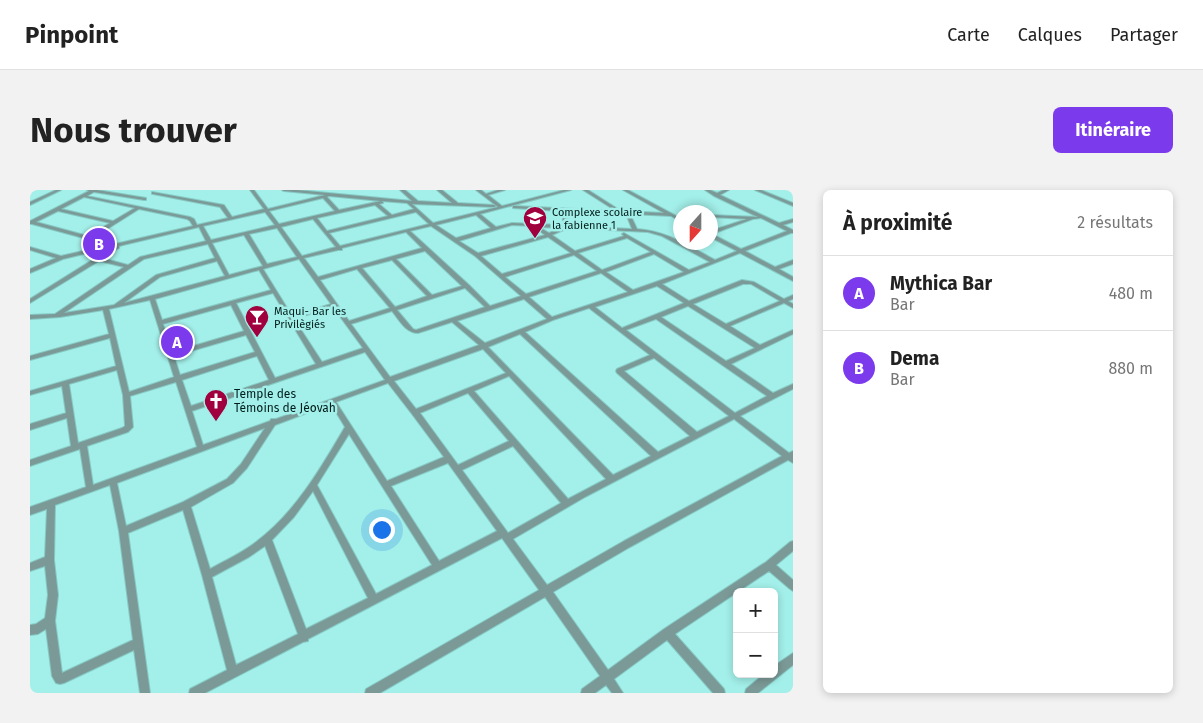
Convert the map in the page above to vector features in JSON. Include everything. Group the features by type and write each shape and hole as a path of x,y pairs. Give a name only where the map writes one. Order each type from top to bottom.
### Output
{"street":[{"path":"30,204 59,190"},
{"path":"89,190 144,199"},
{"path":"118,194 125,190"},
{"path":"252,190 388,379 415,412 546,590 618,693"},
{"path":"284,190 407,202 672,215"},
{"path":"30,271 61,258 356,190"},
{"path":"402,190 416,202"},
{"path":"440,190 458,205"},
{"path":"478,190 500,206"},
{"path":"485,195 503,190"},
{"path":"30,317 56,316 109,309 569,190"},
{"path":"585,190 621,212"},
{"path":"625,190 672,215"},
{"path":"707,190 792,231"},
{"path":"716,195 727,190"},
{"path":"757,190 793,205"},
{"path":"31,223 93,191"},
{"path":"90,238 114,223 155,192 223,206 230,218"},
{"path":"83,196 190,219 198,225 228,277"},
{"path":"324,197 338,212"},
{"path":"56,316 145,258 388,200"},
{"path":"407,202 433,225 477,255 551,319"},
{"path":"376,203 391,216"},
{"path":"476,205 478,213 495,229"},
{"path":"58,209 114,223"},
{"path":"563,209 567,227"},
{"path":"327,232 417,210"},
{"path":"627,212 635,230"},
{"path":"718,216 764,218"},
{"path":"314,218 340,249"},
{"path":"718,231 755,218"},
{"path":"779,225 793,220"},
{"path":"31,223 115,245"},
{"path":"456,240 512,224 635,230 660,233 713,261"},
{"path":"534,225 633,292"},
{"path":"477,255 549,235 567,227"},
{"path":"616,229 687,271"},
{"path":"407,231 488,307"},
{"path":"30,511 113,482 388,379 484,346 551,319 658,284 792,231"},
{"path":"246,234 274,291 320,365"},
{"path":"502,276 628,236"},
{"path":"718,238 793,279"},
{"path":"30,301 124,243"},
{"path":"30,248 61,258"},
{"path":"317,279 425,249"},
{"path":"358,268 392,309 414,332 419,332 488,307 525,297 655,252"},
{"path":"99,258 129,267"},
{"path":"393,258 431,297"},
{"path":"109,309 158,276 218,259"},
{"path":"775,270 793,262"},
{"path":"622,330 745,282 752,283 793,306"},
{"path":"658,284 760,348"},
{"path":"348,323 467,286"},
{"path":"160,323 274,291"},
{"path":"726,326 793,297"},
{"path":"152,298 201,449"},
{"path":"233,303 273,381"},
{"path":"291,318 335,305"},
{"path":"370,693 546,590 792,455 737,417 590,306"},
{"path":"30,463 79,447 129,427 126,395 112,335 109,309"},
{"path":"656,316 773,397"},
{"path":"453,320 484,346 511,373 612,480"},
{"path":"520,331 657,456"},
{"path":"170,355 248,332"},
{"path":"726,364 793,332"},
{"path":"30,358 112,335"},
{"path":"188,410 367,350"},
{"path":"126,395 259,353"},
{"path":"655,355 619,371 696,436"},
{"path":"30,393 119,367"},
{"path":"415,412 511,373"},
{"path":"65,383 70,414 90,490"},
{"path":"194,693 438,567 567,504 696,436 737,417 793,386"},
{"path":"470,391 567,504"},
{"path":"332,401 438,567"},
{"path":"30,427 70,414"},
{"path":"123,531 186,505 230,481 238,474 274,421"},
{"path":"207,575 246,554 267,539 313,484 349,427"},
{"path":"456,469 514,442"},
{"path":"386,485 448,458"},
{"path":"113,482 123,531 145,693"},
{"path":"313,484 374,600"},
{"path":"51,504 48,560 53,589 50,621 57,676 60,679 138,643"},
{"path":"186,505 233,674"},
{"path":"267,539 304,637"},
{"path":"586,693 668,633 769,565 793,545"},
{"path":"30,567 48,560"},
{"path":"769,565 793,586"},
{"path":"30,630 38,629 50,621"},
{"path":"668,633 720,693"},
{"path":"778,671 793,658"},
{"path":"750,693 769,678"}],"place":[{"name":"Complexe scolaire la fabienne 1","path":"535,239"},
{"name":"Dema","path":"99,244"},
{"name":"Maqui- Bar les Privilègiés","path":"257,338"},
{"name":"Mythica Bar","path":"177,342"},
{"name":"Temple des Témoins de Jéovah","path":"216,422"}]}
